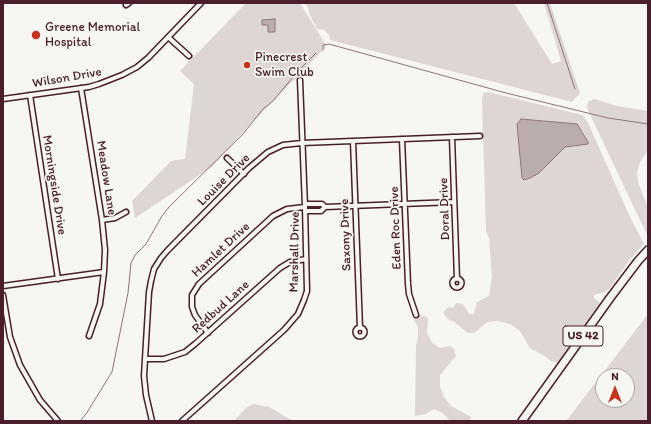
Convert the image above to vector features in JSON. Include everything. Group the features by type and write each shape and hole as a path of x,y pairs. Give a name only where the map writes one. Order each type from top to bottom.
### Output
{"main road":[{"name":"US 42","path":"522,421 610,298 647,251"}],"street":[{"name":"Wilson Drive","path":"3,100 100,84 127,73 148,58 201,3"},
{"path":"168,37 189,56"},
{"name":"Marshall Drive","path":"182,421 284,330 298,314 307,291 300,80"},
{"name":"Meadow Lane","path":"81,88 102,220 105,250 100,304 89,336"},
{"name":"Morningside Drive","path":"30,95 58,279"},
{"name":"Louise Drive","path":"152,421 146,395 145,359 151,281 154,269 161,258 244,174 268,152 283,145 302,143 480,136"},
{"name":"Doral Drive","path":"452,137 457,279"},
{"name":"Eden Roc Drive","path":"402,139 408,291 416,315"},
{"name":"Saxony Drive","path":"353,141 360,328"},
{"path":"227,158 244,174"},
{"name":"Hamlet Drive","path":"208,333 195,315 192,307 192,295 198,284 273,216 287,209 322,204 326,207 454,202"},
{"name":"Hamlet Drive","path":"305,207 321,211 326,207"},
{"path":"102,220 115,218 126,212"},
{"name":"Redbud Lane","path":"145,359 164,359 179,354 192,347 280,268 290,262 306,259"},
{"path":"3,286 104,272"},
{"path":"3,295 10,338 20,366 40,400 58,421"}],"shaded area":[{"name":"Pinecrest Swim Club","path":"246,3 300,3 326,47 244,131 213,166 135,218 132,201 171,161 185,159 194,84 180,71"},
{"path":"306,3 514,3 552,64 561,61 544,3 550,3 580,93 572,102 330,40 329,35 324,30 317,29"},
{"path":"275,19 275,32 268,32 268,25 262,25 262,20"},
{"path":"488,92 582,115 588,123 630,217 644,244 628,262 610,288 605,292 594,295 594,298 600,303 558,363 551,361 530,348 520,331 510,324 498,321 487,322 474,333 468,333 453,321 449,320 444,314 444,311 449,307 453,308 456,303 463,304 469,314 474,314 477,302 489,296 492,277 489,238 486,231 483,93","holes":["521,119 577,124 588,144 565,147 539,173 522,178"]},
{"path":"594,99 617,106 648,111 648,150 640,162 637,173 639,185 648,208 648,237 587,108 588,102"},
{"path":"521,119 577,124 588,144 565,147 539,173 524,180 522,178 517,124"},
{"path":"648,314 648,421 567,421 595,383 595,408 635,408 635,368 607,368"},
{"path":"420,316 425,316 428,319 427,332 432,343 440,348 450,346 454,349 456,356 440,375 440,386 444,397 451,406 471,417 470,421 450,421 443,413 434,409 426,414 415,416 416,346 418,327 414,320"},
{"path":"253,404 269,407 293,421 234,421 246,408"}],"waterway":[{"path":"547,3 575,89"},
{"path":"323,50 323,45 329,44 506,93 608,118 648,124"},
{"path":"80,421 112,372 128,293 131,263 135,255 146,244 169,207 243,134 263,109 273,101 298,71 316,53"}],"place":[{"name":"Greene Memorial Hospital","path":"36,35"},
{"name":"Pinecrest Swim Club","path":"247,65"}]}
